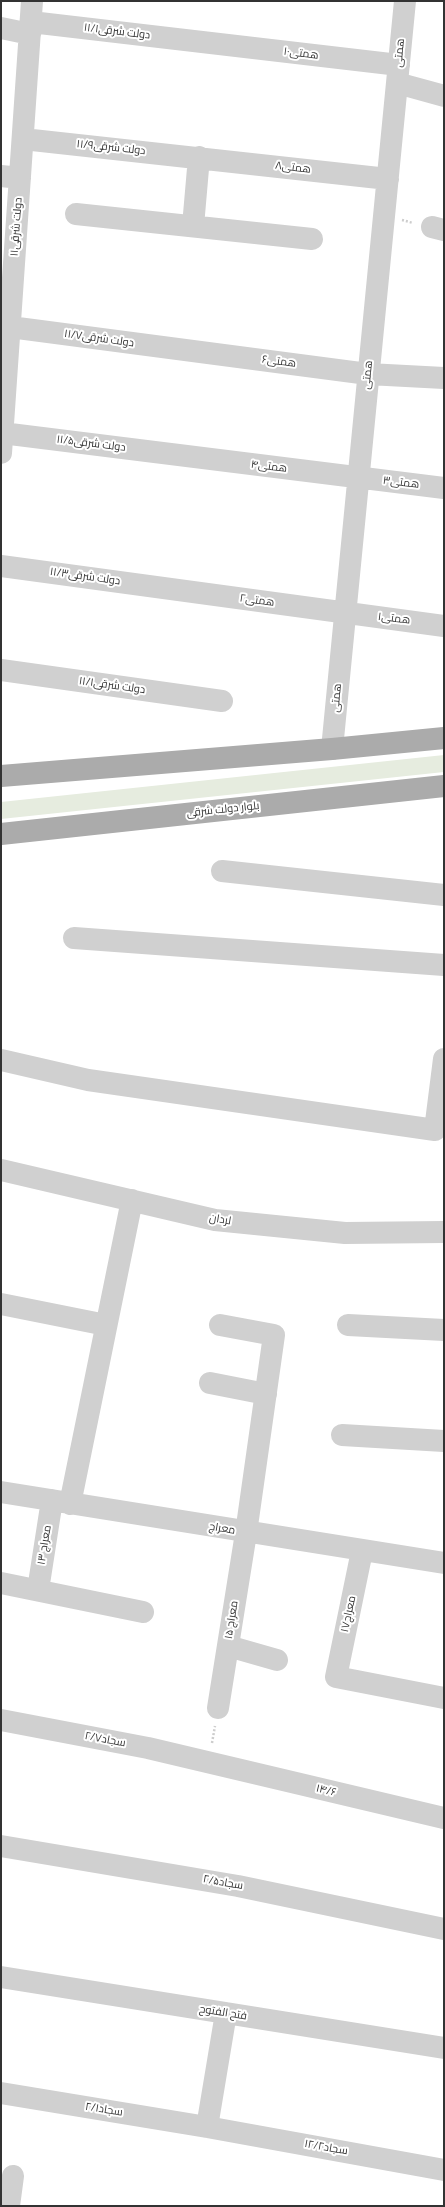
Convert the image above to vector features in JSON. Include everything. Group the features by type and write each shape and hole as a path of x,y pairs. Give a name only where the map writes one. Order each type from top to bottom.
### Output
{"main road":[{"path":"1,776 332,749 444,738"},
{"name":"بلوار دولت شرقی","path":"1,834 444,786"}],"street":[{"name":"۱۱دولت شرقی","path":"1,446 7,317 11,177 23,140 32,1"},
{"name":"همتی","path":"332,749 405,1"},
{"name":"۱۱/۱دولت شرقی","path":"1,28 30,28 202,42"},
{"name":"۱۰همتی","path":"202,42 398,74 444,96"},
{"name":"۱۱/۹دولت شرقی","path":"23,140 199,157"},
{"name":"همتی۸","path":"199,157 388,179"},
{"path":"193,226 199,157"},
{"path":"76,214 312,239"},
{"name":"۱۱/۷دولت شرقی","path":"7,317 189,351"},
{"name":"۶همتی","path":"189,351 368,374 444,378"},
{"name":"۱۱/۵دولت شرقی","path":"1,446 180,455"},
{"name":"۴همتی","path":"180,455 358,478"},
{"name":"۳همتی","path":"358,478 444,488"},
{"name":"۱۱/۳دولت شرقی","path":"1,566 169,589"},
{"name":"۲همتی","path":"169,589 345,613"},
{"name":"۱همتی","path":"345,613 444,626"},
{"name":"۱۱/۱دولت شرقی","path":"1,670 222,701"},
{"path":"222,871 444,895"},
{"path":"74,938 444,965"},
{"path":"1,1060 88,1080 434,1130 444,1059"},
{"name":"لردان","path":"1,1170 215,1220 345,1233 444,1232"},
{"name":"معراج ۱۳","path":"38,1590 106,1326 132,1200"},
{"path":"1,1304 106,1326"},
{"name":"معراج ۱۵","path":"218,1708 246,1533 274,1335 220,1325"},
{"path":"348,1325 444,1330"},
{"path":"210,1383 266,1394"},
{"path":"342,1435 444,1441"},
{"name":"معراج","path":"1,1492 246,1533 444,1563"},
{"name":"معراج۱۷","path":"362,1551 336,1677 444,1698"},
{"path":"1,1583 143,1612"},
{"path":"228,1646 277,1660"},
{"name":"سجاد۲/۷","path":"1,1720 148,1748 208,1763"},
{"name":"۱۴/۶","path":"208,1763 444,1818"},
{"name":"۲/۵سجاد","path":"1,1846 238,1886 444,1929"},
{"name":"فتح الفتوح","path":"1,1977 444,2048"},
{"path":"207,2127 226,2013"},
{"name":"۲/۱سجاد","path":"1,2093 207,2127"},
{"name":"۱۲/۲سجاد","path":"207,2127 444,2170"},
{"path":"8,2206 13,2176"}],"path":[{"path":"384,216 438,228"},
{"path":"208,1763 218,1708"}],"shaded area":[{"path":"444,755 444,772 1,819 1,802"}]}
